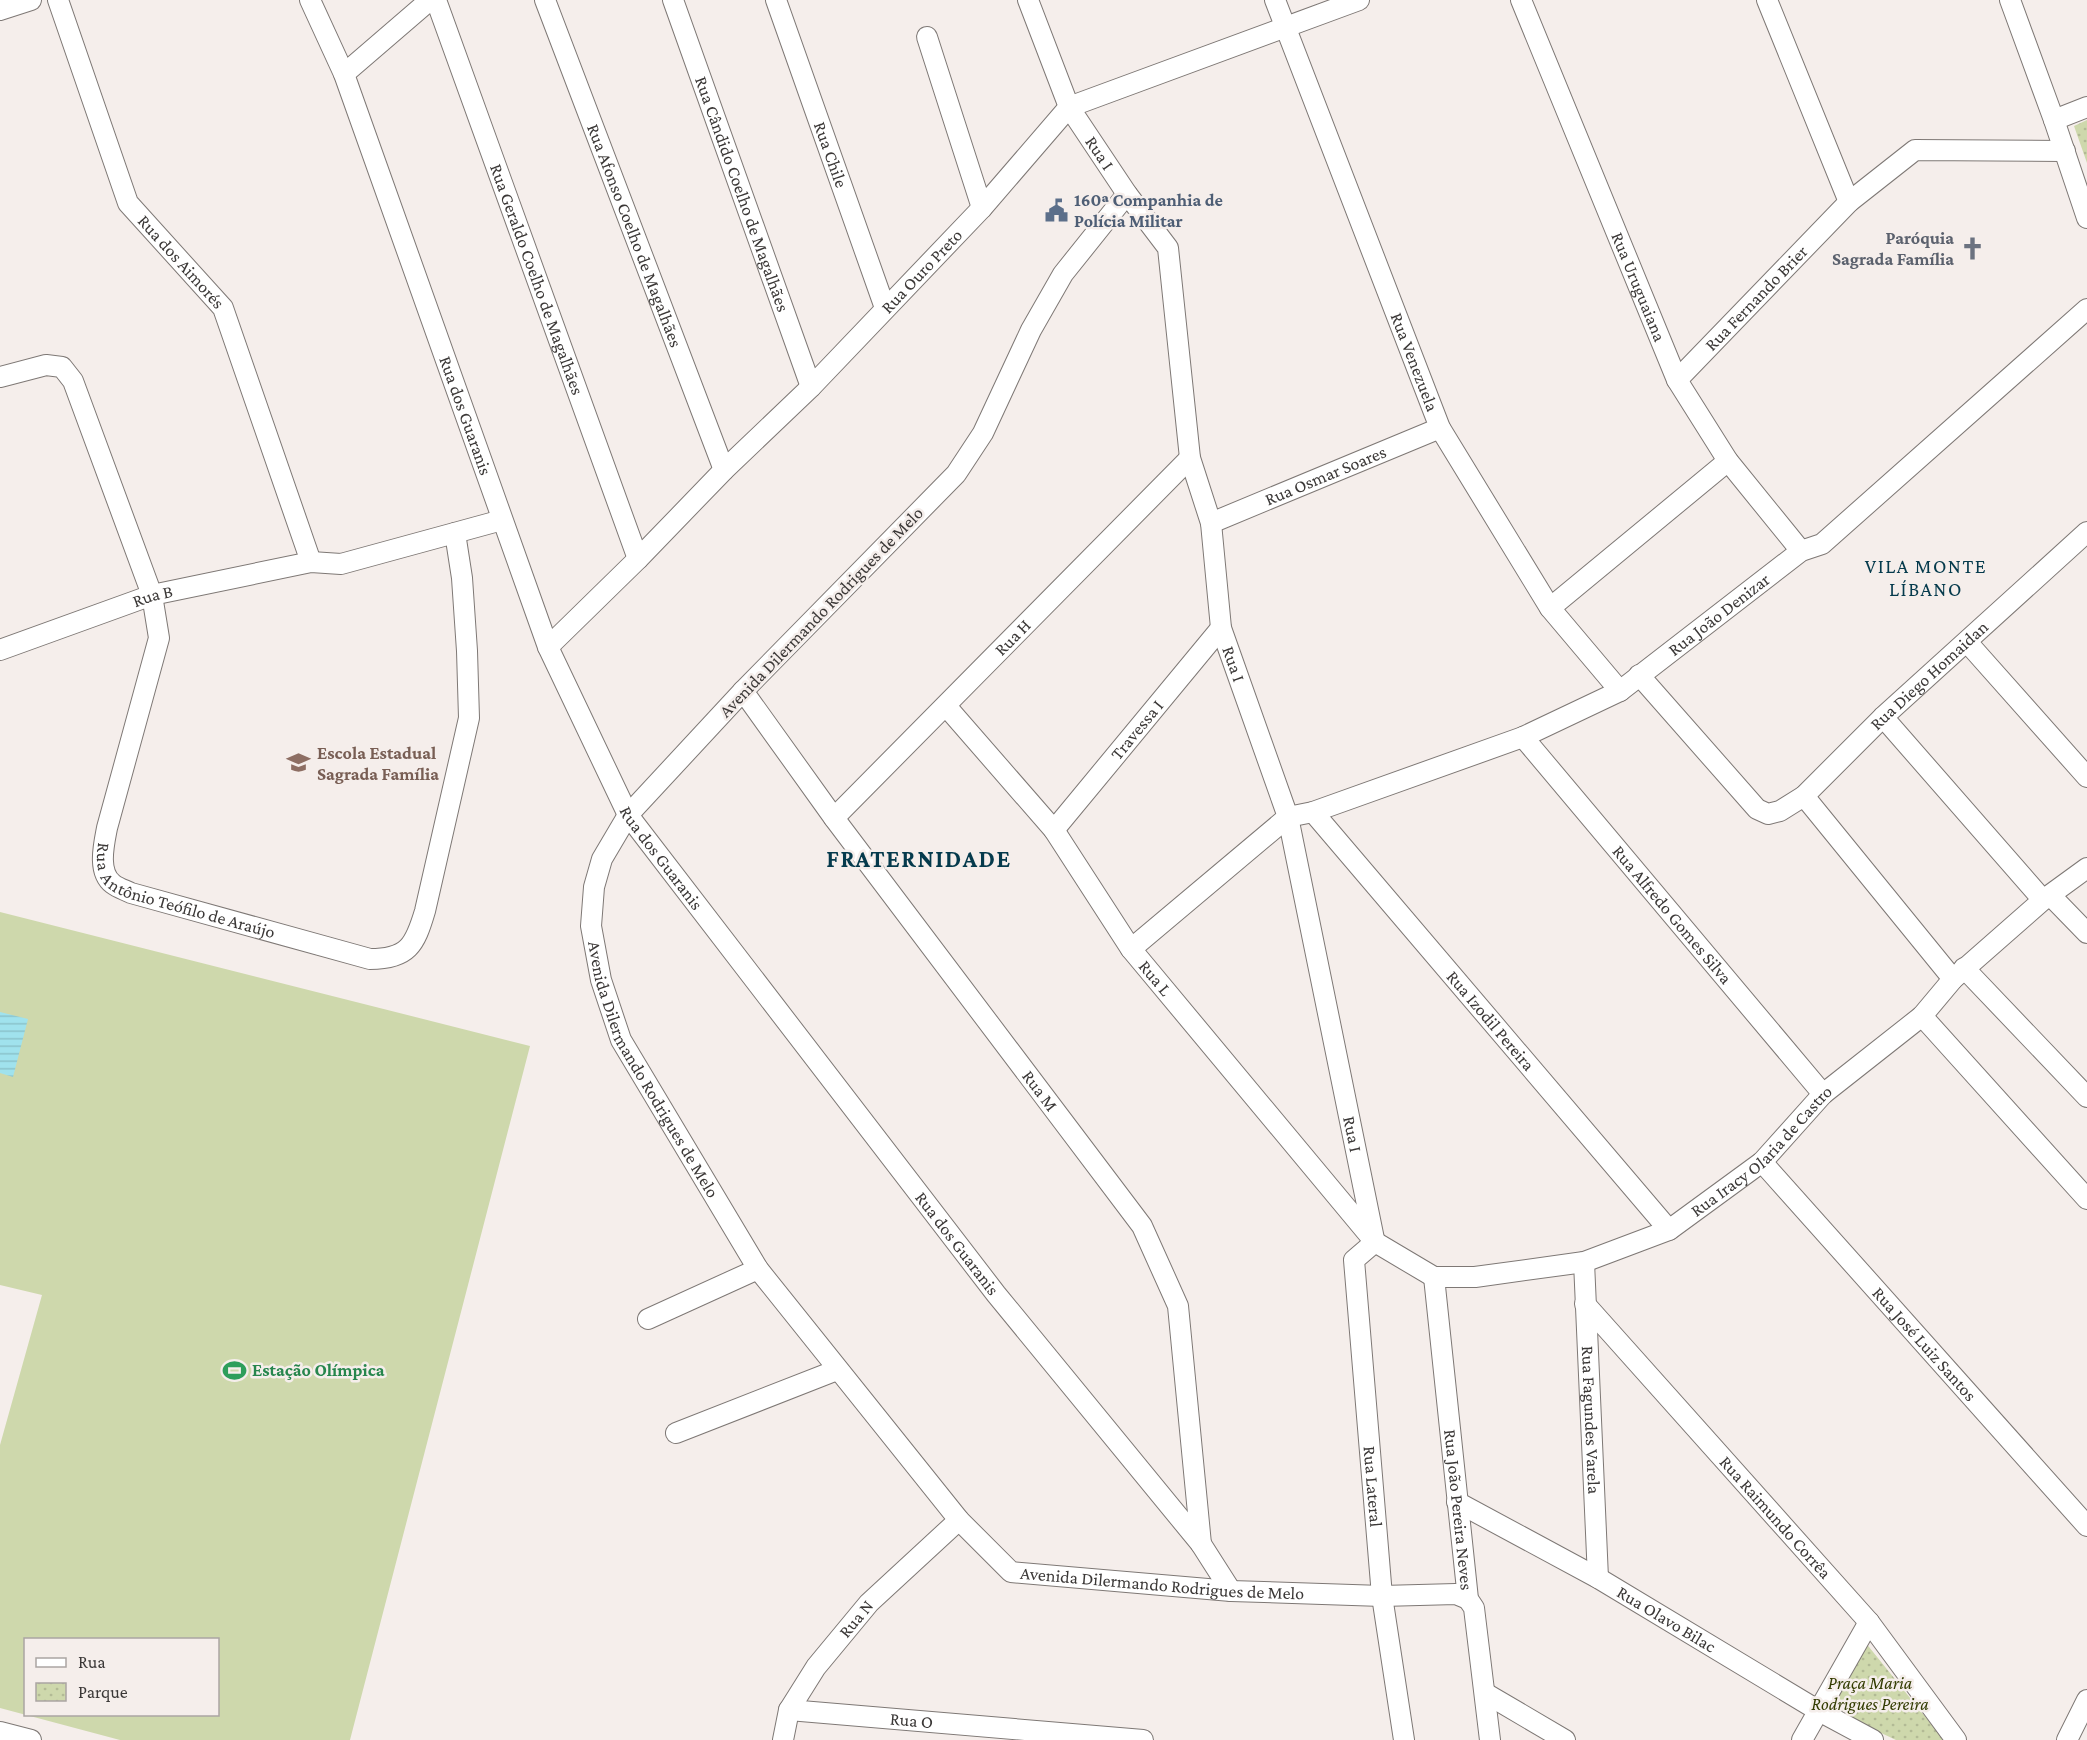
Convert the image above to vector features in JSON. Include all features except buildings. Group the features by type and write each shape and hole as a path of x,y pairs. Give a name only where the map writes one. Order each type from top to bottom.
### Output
{"street":[{"path":"0,10 31,0"},
{"name":"Rua dos Aimorés","path":"58,0 128,203 223,308 311,562"},
{"name":"Rua dos Guaranis","path":"310,0 344,74 548,647 628,815 996,1294 1201,1544 1230,1591"},
{"path":"344,74 430,0"},
{"name":"Rua Geraldo Coelho de Magalhães","path":"436,0 638,559"},
{"name":"Rua Afonso Coelho de Magalhães","path":"546,0 724,470"},
{"name":"Rua Cândido Coelho de Magalhães","path":"673,0 811,387"},
{"name":"Rua Chile","path":"777,0 885,308"},
{"name":"Rua I","path":"1028,0 1069,107 1127,194 1168,248 1190,458 1211,523 1221,628 1288,817 1375,1242"},
{"name":"Rua Venezuela","path":"1275,0 1440,428 1550,608 1620,691"},
{"name":"Rua Ouro Preto","path":"548,647 724,470 811,387 982,208 1069,107 1359,0"},
{"name":"Rua Uruguaiana","path":"1521,0 1677,380 1728,461 1801,551"},
{"path":"1767,0 1849,202"},
{"path":"2010,0 2087,218"},
{"path":"927,37 982,208"},
{"path":"2054,120 2087,107"},
{"name":"Rua Fernando Brier","path":"1677,380 1849,202 1915,150 2065,151"},
{"name":"Avenida Dilermando Rodrigues de Melo","path":"1127,194 1063,274 1031,330 983,433 956,474 743,691 628,815 602,859 594,887 591,926 601,980 621,1040 758,1269 959,1520 1011,1572 1230,1591 1382,1596 1456,1594 1468,1599"},
{"name":"Rua João Denizar","path":"1288,817 1313,812 1523,737 1620,691 1801,551 1822,544 2087,309"},
{"name":"Rua Antônio Teófilo de Araújo","path":"0,377 46,365 62,367 73,381 152,595 159,638 107,828 103,854 105,874 112,884 131,893 370,959 384,959 406,952 417,936 469,718 462,578 455,533"},
{"name":"Rua Osmar Soares","path":"1211,523 1440,428"},
{"name":"Rua H","path":"834,818 1190,458"},
{"path":"1550,608 1728,461"},
{"name":"Rua B","path":"0,650 152,595 311,562 341,564 502,520"},
{"name":"Rua Diego Homaidan","path":"1639,675 1757,809 1768,814 1780,811 1804,796 1883,717 2087,532"},
{"name":"Travessa I","path":"1054,830 1221,628"},
{"path":"1967,642 2087,777"},
{"name":"Rua M","path":"743,691 834,818 1142,1226 1178,1306 1201,1544"},
{"name":"Rua L","path":"946,706 1054,830 1131,949 1375,1242"},
{"path":"1883,717 2047,898 2087,933"},
{"name":"Rua Alfredo Gomes Silva","path":"1523,737 1823,1094"},
{"path":"1804,796 1958,973 2087,1097"},
{"name":"Rua Izodil Pereira","path":"1313,812 1669,1230"},
{"path":"1131,949 1288,817"},
{"name":"Rua Iracy Olaria de Castro","path":"1434,1277 1475,1277 1584,1262 1669,1230 1762,1162 1823,1094 1922,1016 1958,973 2047,898 2087,868"},
{"path":"1922,1016 2087,1199"},
{"name":"Rua José Luiz Santos","path":"1762,1162 2087,1526"},
{"path":"1375,1242 1434,1277"},
{"name":"Rua Lateral","path":"1375,1242 1354,1260 1382,1596 1404,1740"},
{"name":"Rua Fagundes Varela","path":"1584,1262 1598,1578"},
{"path":"648,1319 758,1269"},
{"name":"Rua João Pereira Neves","path":"1434,1277 1468,1599 1474,1608 1490,1740"},
{"name":"Rua Raimundo Corrêa","path":"1585,1304 1869,1622 1956,1740"},
{"path":"676,1433 837,1370"},
{"name":"Rua Olavo Bilac","path":"1457,1502 1598,1578 1819,1711 1873,1740"},
{"name":"Rua N","path":"783,1740 789,1710 816,1667 869,1603 959,1520"},
{"path":"1802,1740 1869,1622"},
{"path":"1485,1694 1565,1740"},
{"path":"2067,1740 2087,1700"},
{"name":"Rua O","path":"789,1710 1143,1740"},
{"path":"0,1732 31,1740"}],"green space":[{"path":"2087,120 2087,163 2074,126"},
{"name":"Estação Olímpica","path":"0,912 530,1046 350,1740 120,1740 30,1716 219,1716 219,1638 24,1638 24,1714 0,1708 0,1445 42,1295 0,1285"},
{"name":"Praça Maria Rodrigues Pereira","path":"1865,1642 1944,1740 1896,1740 1826,1707"}],"water":[{"path":"0,1012 28,1019 13,1077 0,1073"}],"place":[{"name":"160ª Companhia de Polícia Militar","path":"1056,210"},
{"name":"Paróquia Sagrada Família","path":"1972,248"},
{"name":"Escola Estadual Sagrada Família","path":"299,763"},
{"name":"Estação Olímpica","path":"234,1370"}],"district":[{"name":"VILA MONTE LÍBANO","path":"1926,578"},
{"name":"FRATERNIDADE","path":"919,858"}]}
